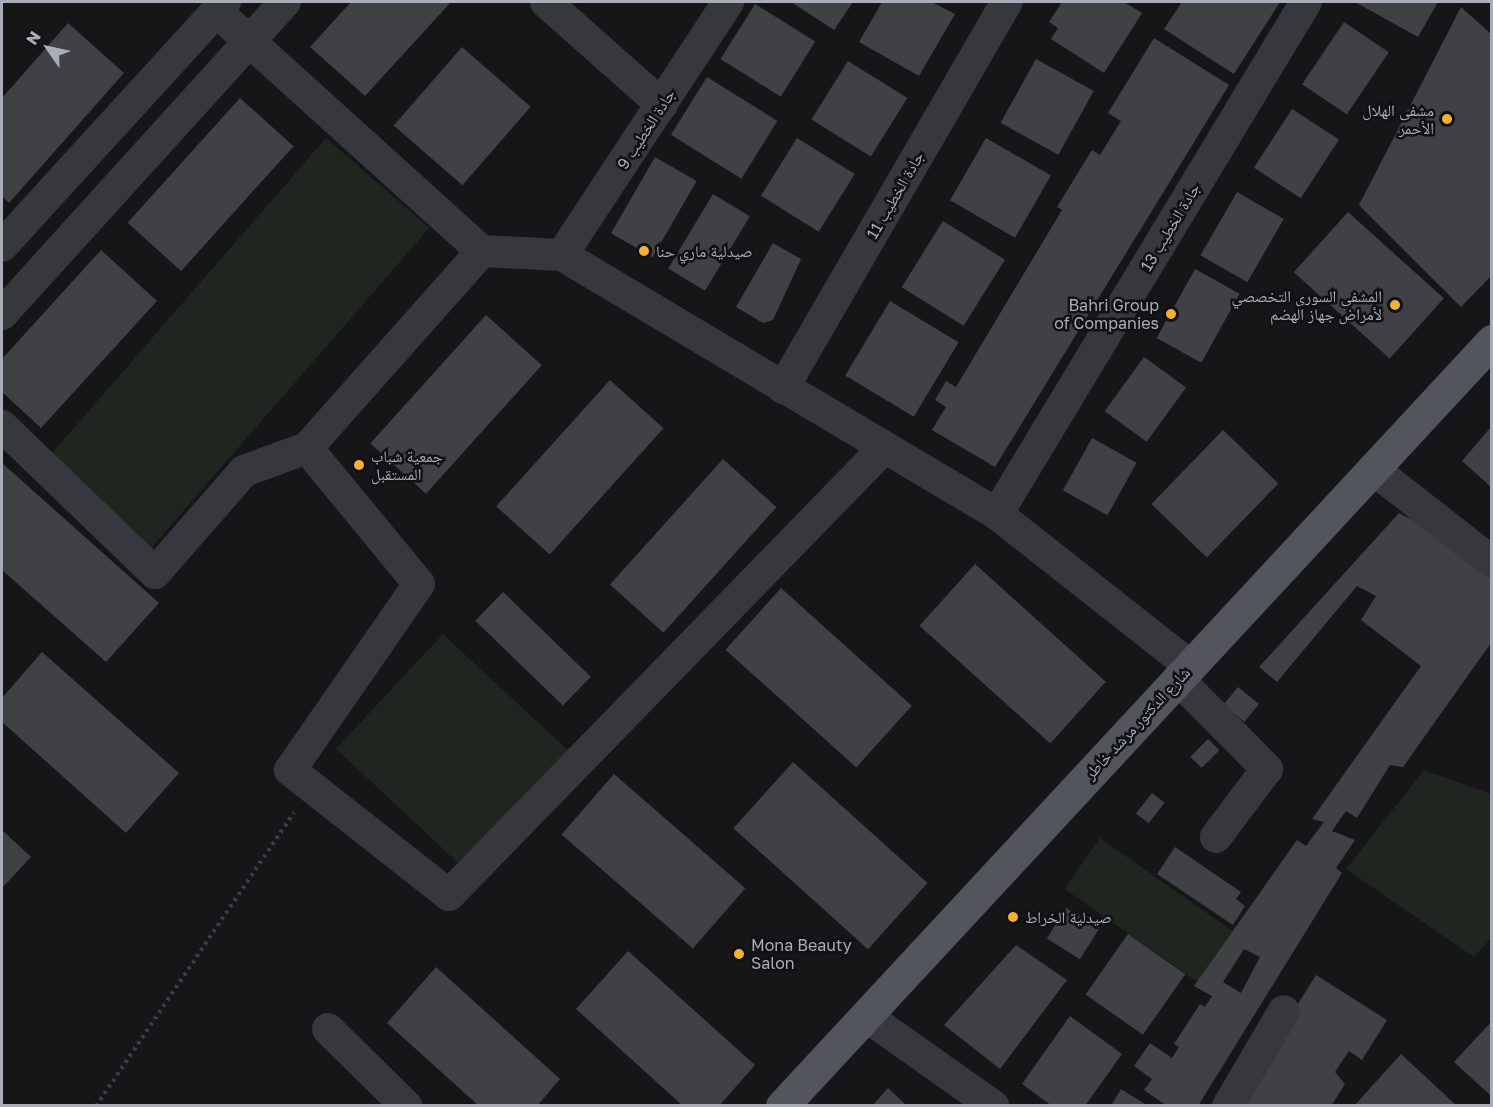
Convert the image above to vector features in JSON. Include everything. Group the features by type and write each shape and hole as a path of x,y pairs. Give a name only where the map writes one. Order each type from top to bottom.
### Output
{"main road":[{"name":"شارع الدكتور مرشد خاطر","path":"783,1106 1491,341"}],"street":[{"path":"2,314 285,2"},
{"path":"546,2 662,105"},
{"name":"جادة الخطيب 9","path":"562,255 728,2"},
{"name":"جادة الخطيب 11","path":"783,388 1007,2"},
{"name":"جادة الخطيب 13","path":"997,514 1306,2"},
{"path":"2,246 220,6 249,41 482,251 562,255 883,449 997,514 1184,673 1267,770 1216,837"},
{"path":"2,426 155,573 244,471 307,448 482,251"},
{"path":"307,448 419,584 290,770 450,895 883,449"},
{"path":"1373,469 1491,562"},
{"path":"1228,1106 1284,1011"},
{"path":"866,1016 993,1106"},
{"path":"328,1029 406,1106"}],"path":[{"path":"96,1106 311,786"}],"shaded area":[{"path":"326,138 429,228 147,552 44,463"},
{"path":"443,634 568,751 461,865 336,749"},
{"path":"1424,770 1491,794 1491,938 1474,957 1346,869"},
{"path":"1100,838 1233,931 1197,982 1064,889"}],"building":[{"path":"351,2 451,2 365,96 310,47"},
{"path":"791,2 853,2 834,30"},
{"path":"882,2 932,2 955,14 919,76 859,42"},
{"path":"1062,2 1124,2 1142,13 1104,73 1051,39 1058,28 1049,22"},
{"path":"1182,2 1280,2 1234,74 1164,29"},
{"path":"1355,2 1438,2 1418,37"},
{"path":"755,4 815,42 781,97 721,59"},
{"name":"مشفى الهلال الأحمر","path":"1461,7 1491,34 1491,276 1461,307 1359,205"},
{"path":"1344,22 1389,52 1347,114 1302,84"},
{"path":"68,23 124,73 9,203 2,196 2,98"},
{"path":"1154,38 1229,85 995,467 932,430 946,407 935,400 946,381 956,387 1062,210 1057,207 1092,150 1100,155 1121,121 1108,113"},
{"path":"462,47 531,107 462,185 394,125"},
{"path":"1036,59 1094,91 1058,155 1001,123"},
{"path":"848,61 907,98 871,157 811,120"},
{"path":"707,77 777,121 741,179 671,135"},
{"path":"240,98 294,146 181,271 128,223"},
{"path":"1292,109 1339,139 1301,198 1254,168"},
{"path":"797,138 855,174 819,232 761,196"},
{"path":"986,138 1051,175 1015,238 950,200"},
{"path":"655,157 697,181 653,257 611,233"},
{"path":"1237,192 1284,219 1247,282 1200,255"},
{"path":"713,194 750,216 705,291 668,269"},
{"path":"1348,212 1444,298 1390,359 1294,272"},
{"path":"943,221 1005,260 964,326 902,287"},
{"path":"773,243 801,259 773,320 763,323 736,307"},
{"path":"101,250 157,301 41,428 2,392 2,359"},
{"path":"1195,269 1240,294 1201,363 1157,338"},
{"path":"890,301 959,342 914,417 845,376"},
{"path":"486,315 542,365 426,494 370,444"},
{"path":"1144,357 1186,388 1147,442 1105,411"},
{"path":"610,380 664,428 550,555 496,506"},
{"path":"1491,427 1491,487 1462,461"},
{"path":"1223,430 1278,483 1207,558 1151,504"},
{"path":"1092,438 1137,463 1108,515 1063,490"},
{"path":"723,459 777,507 663,633 610,585"},
{"path":"2,463 159,603 106,662 2,570"},
{"path":"1399,513 1491,561 1491,643 1403,767 1390,765 1357,818 1346,811 1332,831 1355,840 1336,868 1342,873 1198,1106 1167,1106 1144,1090 1152,1079 1134,1066 1150,1043 1172,1058 1179,1047 1174,1044 1200,1004 1205,1007 1212,996 1194,986 1297,840 1306,846 1324,822 1312,819 1421,666 1361,620 1376,596 1357,586 1277,682 1259,667","holes":["1244,949 1260,957 1241,993 1223,982"]},
{"path":"975,564 1106,682 1050,743 919,626"},
{"path":"781,588 912,706 856,767 725,650"},
{"path":"503,592 591,677 563,706 475,621"},
{"path":"42,652 179,773 126,833 2,722 2,698"},
{"path":"1238,687 1259,704 1245,722 1224,705"},
{"path":"1208,739 1219,750 1202,768 1190,757"},
{"path":"793,762 928,883 868,949 733,828"},
{"path":"614,774 745,888 693,949 562,834"},
{"path":"1152,793 1165,803 1149,823 1136,813"},
{"path":"2,830 31,857 2,888"},
{"path":"1175,847 1241,892 1236,899 1245,906 1233,925 1157,874"},
{"path":"1066,908 1099,929 1080,959 1047,939"},
{"path":"1128,934 1185,974 1143,1035 1086,995"},
{"path":"1016,945 1067,980 1000,1069 944,1025"},
{"path":"628,951 755,1065 719,1106 683,1106 576,1009"},
{"path":"436,967 560,1079 537,1106 479,1106 387,1023"},
{"path":"1316,975 1387,1020 1362,1060 1349,1051 1335,1072 1345,1084 1331,1106 1234,1106"},
{"path":"1070,1016 1122,1054 1085,1106 1052,1106 1022,1084"},
{"path":"1491,1022 1491,1096 1454,1062"},
{"path":"1401,1054 1457,1106 1354,1106"},
{"path":"888,1088 907,1106 872,1106"},
{"path":"1121,1089 1148,1106 1111,1106"}],"place":[{"name":"مشفى الهلال الأحمر","path":"1447,119"},
{"name":"صيدلية ماري حنا","path":"644,251"},
{"name":"المشفى السوري التخصصي لأمراض جهاز الهضم","path":"1395,305"},
{"name":"Bahri Group of Companies","path":"1171,314"},
{"name":"جمعية شباب المستقبل","path":"359,465"},
{"name":"صيدلية الخراط","path":"1013,917"},
{"name":"Mona Beauty Salon","path":"739,954"}]}
